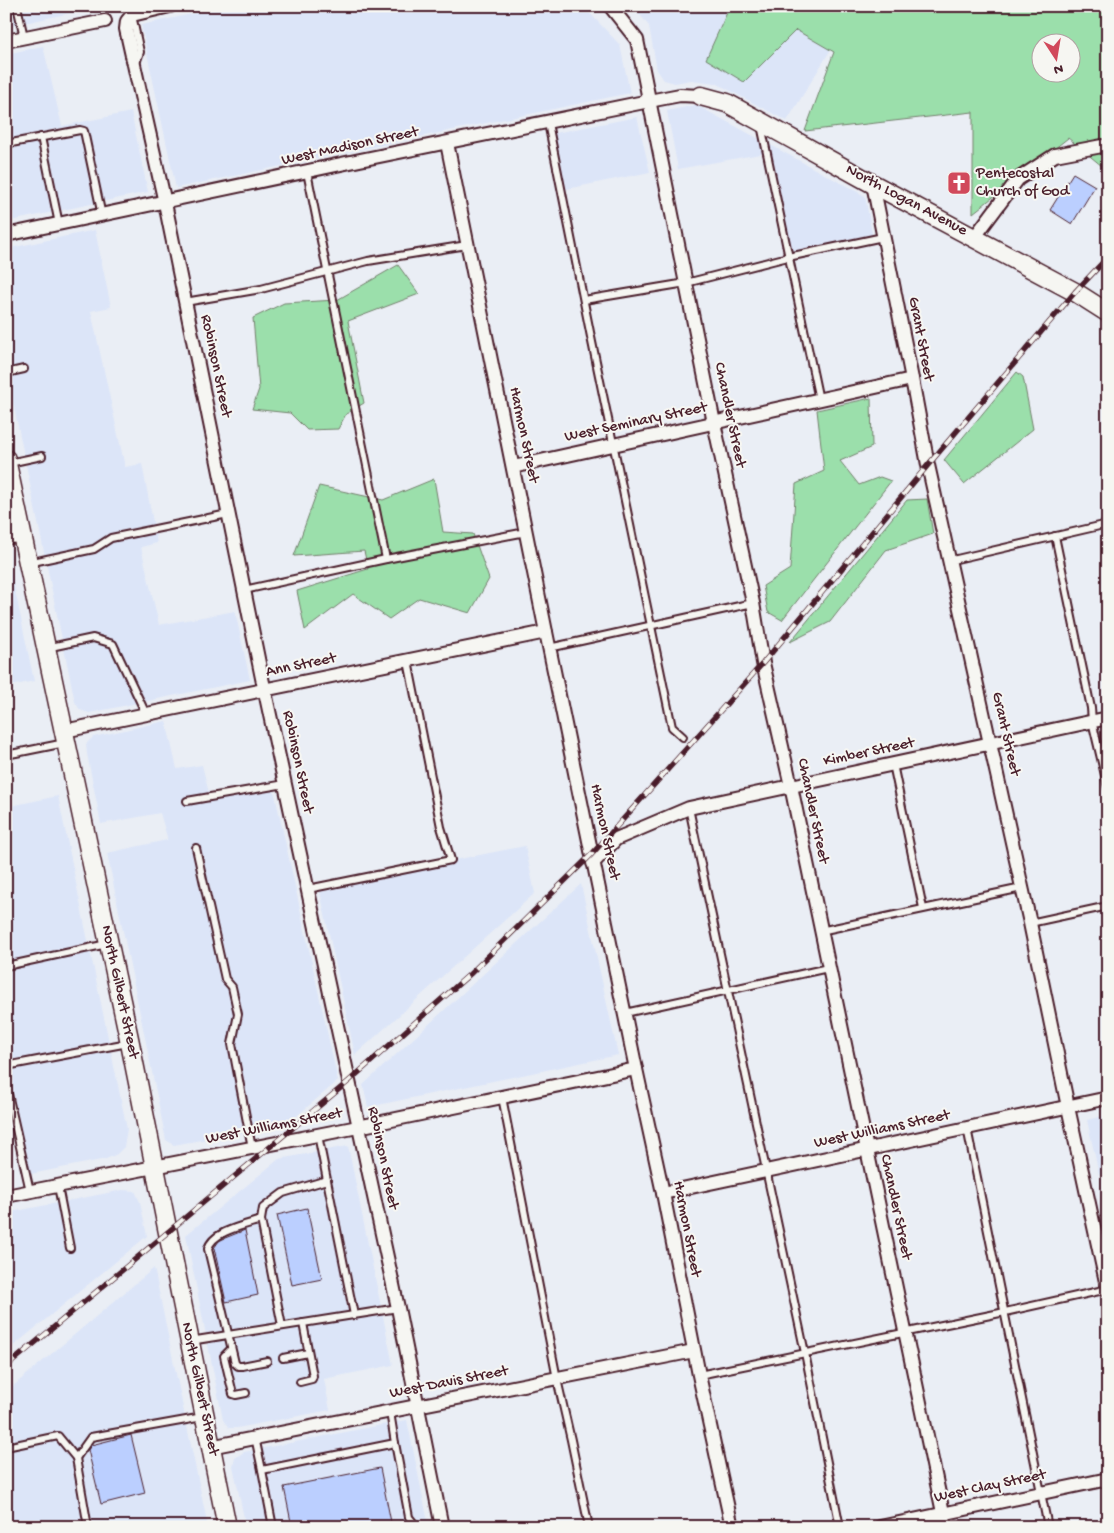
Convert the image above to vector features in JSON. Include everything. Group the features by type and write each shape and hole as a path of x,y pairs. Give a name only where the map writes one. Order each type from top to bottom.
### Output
{"main road":[{"name":"North Logan Avenue","path":"701,96 727,103 1075,292 1108,313"},
{"name":"North Gilbert Street","path":"7,461 14,536 27,563 46,648 130,1043 227,1527"}],"street":[{"path":"131,11 170,6"},
{"path":"610,6 636,40 649,101"},
{"name":"Robinson Street","path":"131,11 126,29 165,202 228,514 398,1308 442,1527"},
{"path":"6,41 105,21"},
{"name":"West Madison Street","path":"6,235 649,101 680,95 701,96"},
{"name":"Chandler Street","path":"649,101 714,423 753,603 763,663 791,786 946,1527"},
{"name":"Harmon Street","path":"447,143 593,863 732,1527"},
{"path":"974,238 1018,179 1055,155 1105,146"},
{"name":"Grant Street","path":"873,184 948,561 991,744 1108,1290"},
{"name":"West Seminary Street","path":"512,467 912,379"},
{"name":"Ann Street","path":"65,737 146,714 546,632"},
{"name":"Kimber Street","path":"593,863 616,839 689,808 1108,718"},
{"name":"West Williams Street","path":"6,1196 636,1070"},
{"name":"West Williams Street","path":"663,1193 1108,1098"},
{"name":"West Davis Street","path":"210,1447 694,1351"},
{"name":"West Clay Street","path":"880,1527 1108,1479"}],"lane":[{"path":"17,6 24,37"},
{"path":"760,121 819,400"},
{"path":"548,123 672,727 683,736"},
{"path":"6,144 80,130 84,131 102,216"},
{"path":"40,137 59,224"},
{"path":"307,172 386,559"},
{"path":"584,300 686,283 788,256 883,237"},
{"path":"185,302 261,289 327,274 368,262 467,245"},
{"path":"6,373 24,370"},
{"path":"7,461 42,456"},
{"path":"27,563 94,549 111,538 228,514"},
{"path":"948,561 1108,524"},
{"path":"244,590 386,559 526,532"},
{"path":"1055,536 1091,708 1092,721 1108,788"},
{"path":"549,648 753,603"},
{"path":"46,648 93,638 113,644 146,714"},
{"path":"308,889 451,860 441,827 408,661"},
{"path":"6,755 65,737"},
{"path":"893,764 923,908"},
{"path":"187,801 285,784"},
{"path":"689,808 805,1353 840,1527"},
{"path":"196,848 225,979 232,987 238,1014 232,1044 252,1148"},
{"path":"820,930 1022,888"},
{"path":"1030,923 1108,906"},
{"path":"6,966 109,944"},
{"path":"625,1013 828,968"},
{"path":"6,1066 130,1043"},
{"path":"6,1085 30,1191"},
{"path":"502,1097 557,1379 589,1527"},
{"path":"967,1128 1048,1527"},
{"path":"318,1135 354,1316"},
{"path":"282,1326 261,1220 263,1208 283,1193 326,1180"},
{"path":"58,1186 70,1248"},
{"path":"261,1220 234,1228 217,1236 209,1243 208,1248 234,1363 238,1366 267,1361"},
{"path":"699,1375 1108,1290"},
{"path":"189,1341 398,1308"},
{"path":"300,1382 312,1379 313,1376 303,1323"},
{"path":"231,1349 224,1356 233,1394 246,1393"},
{"path":"283,1358 308,1353"},
{"path":"390,1412 409,1516 417,1527"},
{"path":"76,1458 91,1437 205,1416"},
{"path":"6,1447 58,1436 76,1458 88,1527"},
{"path":"255,1437 273,1527"},
{"path":"262,1470 395,1443"}],"shaded area":[{"path":"6,6 103,6 6,27"},
{"path":"229,6 583,6 620,45 630,93 176,188 141,25"},
{"path":"633,6 730,6 717,34 785,19 833,46 787,121 716,83 691,80 675,83 664,80 657,70 649,26"},
{"path":"43,46 62,126 131,112 148,192 6,222 6,54"},
{"path":"696,105 865,196 873,239 788,257 766,153 678,169 667,111"},
{"path":"637,117 650,172 562,190 550,134"},
{"path":"95,230 111,307 91,311 125,467 142,464 157,543 141,547 159,625 235,611 250,680 89,713 80,710 75,702 6,368 6,249"},
{"path":"6,563 11,571 34,681 6,687"},
{"path":"166,721 177,769 202,765 210,797 273,786 338,1081 287,1124 174,1145 166,1140 107,853 167,840 167,837 160,813 101,824 86,744 93,737"},
{"path":"58,796 127,1129 124,1147 117,1154 106,1159 26,1175 6,1085 6,807"},
{"path":"525,846 535,893 355,1055 319,887"},
{"path":"581,884 618,1055 368,1107 363,1085"},
{"path":"1108,1115 1108,1172 1099,1174 1087,1120"},
{"path":"348,1146 393,1365 324,1379 330,1410 229,1428 223,1420 186,1235 279,1159"},
{"path":"123,1190 135,1191 140,1202 147,1236 6,1352 6,1213"},
{"path":"154,1268 208,1527 6,1527 6,1392"},
{"path":"407,1420 429,1527 246,1527 233,1466 235,1458 244,1452"}],"green space":[{"path":"730,6 1108,6 1108,171 1068,138 973,213 973,112 805,131 834,52 796,30 744,82 706,59"},
{"path":"398,265 419,294 348,321 364,403 346,414 338,429 307,430 290,413 252,409 259,389 253,318 284,303 337,300"},
{"path":"1017,372 1023,377 1033,429 964,484 944,460"},
{"path":"871,398 872,447 840,461 859,485 880,477 891,481 782,620 768,612 763,586 790,569 796,484 824,471 817,410"},
{"path":"434,479 443,532 473,534 489,579 470,613 419,598 389,619 353,594 305,630 297,591 368,569 364,551 294,556 319,486 383,500"},
{"path":"927,499 933,534 886,550 830,622 790,642 907,500"}],"building":[{"path":"1073,173 1095,186 1072,224 1050,210"},
{"path":"307,1208 322,1279 292,1285 277,1215"},
{"path":"245,1230 258,1295 226,1302 214,1248 219,1241"},
{"path":"131,1435 145,1493 101,1504 88,1450 91,1445"},
{"path":"380,1468 392,1527 292,1527 284,1487"}],"railway":[{"path":"6,1367 349,1081 470,974 592,854 763,663 1075,292 1108,257"}],"place":[{"name":"Pentecostal Church of God","path":"959,183"}]}
